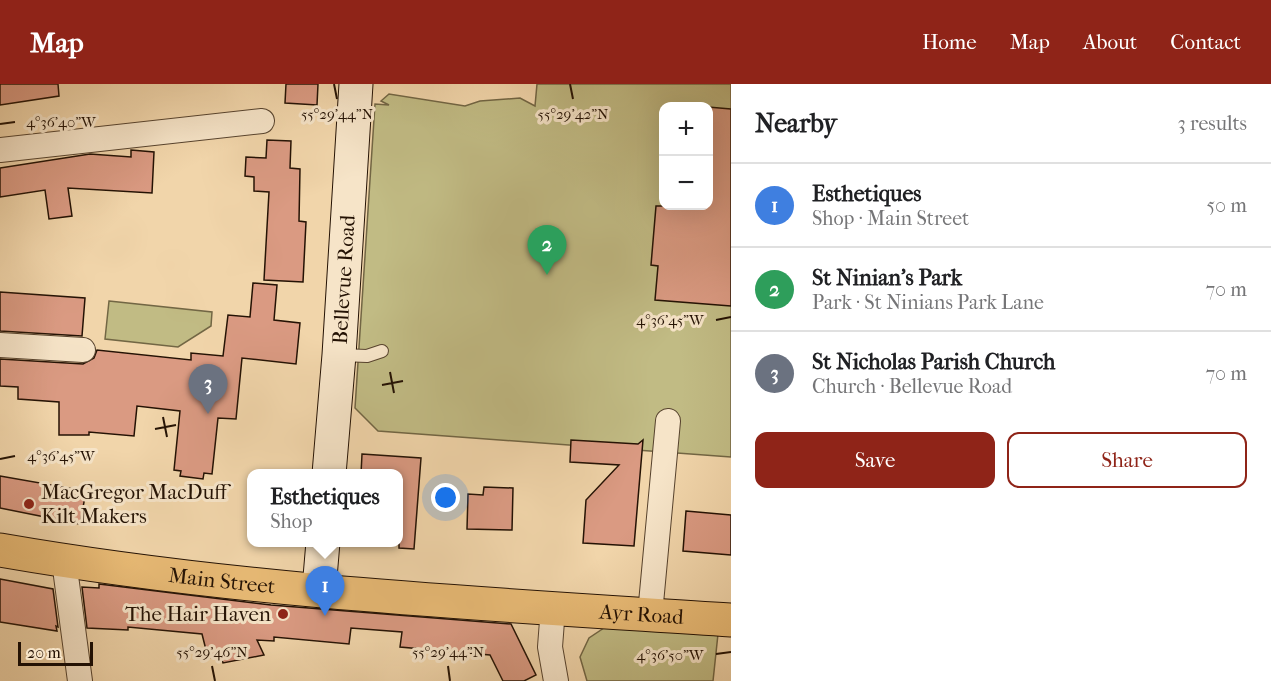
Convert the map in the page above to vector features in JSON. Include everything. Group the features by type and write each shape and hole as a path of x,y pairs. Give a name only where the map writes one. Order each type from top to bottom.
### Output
{"main road":[{"name":"Main Street","path":"0,550 64,561 319,589 553,608"},
{"name":"Ayr Road","path":"553,608 731,620"}],"street":[{"name":"Bellevue Road","path":"329,469 356,84"},
{"path":"0,150 262,121"},
{"path":"0,345 83,350"},
{"path":"650,614 668,421"},
{"path":"319,589 323,547"},
{"path":"64,561 80,681"},
{"path":"553,608 550,648 556,681"}],"lane":[{"path":"339,355 367,356 382,351"}],"shaded area":[{"path":"537,84 731,84 731,457 378,431 355,408 375,104 389,105 381,101 389,94 465,106 480,101 520,98 535,106"},
{"path":"109,301 212,312 211,326 178,347 105,339"},
{"path":"604,628 718,634 713,681 587,681 580,657 589,638"}],"building":[{"path":"0,84 58,84 59,96 0,105"},
{"path":"286,84 318,84 317,105 285,103"},
{"path":"713,107 731,109 731,306 655,300 658,266 651,265 656,206 659,206 659,210 713,210"},
{"path":"267,140 291,141 290,168 300,169 299,221 306,222 303,282 264,280 269,192 254,191 254,177 245,176 246,157 266,158"},
{"path":"131,150 154,152 152,193 68,188 72,216 49,219 45,190 0,197 0,168 90,154 131,157"},
{"path":"253,283 277,285 274,320 300,323 296,364 242,358 236,419 218,418 212,474 204,473 203,479 180,476 181,471 174,470 180,411 137,406 134,436 89,432 89,435 59,435 59,402 18,399 18,387 0,386 0,359 83,364 94,358 97,350 191,360 191,353 223,356 228,315 250,317"},
{"path":"0,292 85,298 82,336 0,331"},
{"path":"571,440 638,444 643,440 634,546 583,543 586,500 619,465 570,462"},
{"path":"362,454 421,458 414,549 399,548 403,547 403,469 361,469"},
{"path":"0,476 86,491 80,524 0,508"},
{"path":"484,487 513,488 512,530 467,529 468,494 483,495"},
{"path":"686,511 731,515 731,555 683,551"},
{"path":"0,579 53,589 57,631 0,622"},
{"path":"99,584 271,605 511,624 536,675 524,681 503,681 490,655 400,647 402,632 351,628 349,644 274,637 274,641 257,640 264,655 223,663 221,656 208,658 202,634 128,627 128,630 87,628 82,587 99,588"}],"place":[{"name":"St Ninian's Park","path":"547,275"},
{"name":"St Nicholas Parish Church","path":"208,414"},
{"name":"MacGregor MacDuff Kilt Makers","path":"29,504"},
{"name":"The Hair Haven","path":"283,614"},
{"name":"Esthetiques","path":"325,616"}]}
